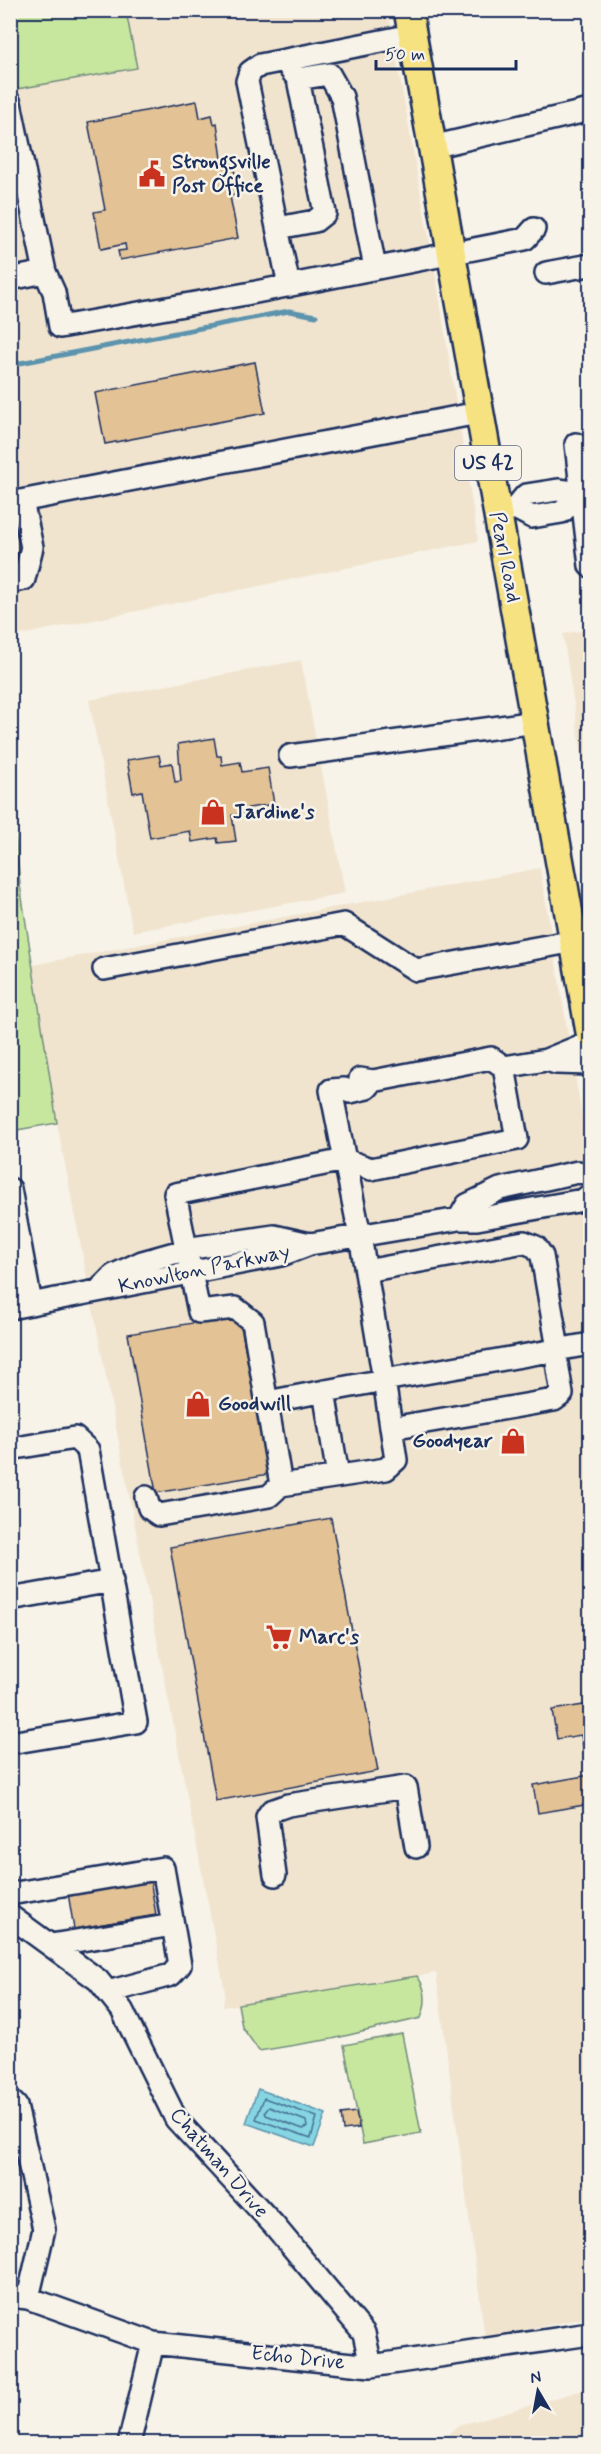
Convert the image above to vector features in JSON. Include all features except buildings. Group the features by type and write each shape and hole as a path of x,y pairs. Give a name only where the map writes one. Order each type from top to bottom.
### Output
{"main road":[{"name":"Pearl Road","path":"410,23 478,412 506,510 536,722 591,1032"}],"street":[{"path":"289,286 247,81 250,72 260,64 340,49 410,23"},
{"path":"329,74 340,49"},
{"path":"278,228 315,221 325,213 298,79 282,60"},
{"path":"298,79 329,74"},
{"path":"329,74 342,97 375,268"},
{"path":"10,103 45,272 54,292 60,327 289,286 525,239 534,229"},
{"path":"432,147 584,114 591,110"},
{"path":"546,273 591,265"},
{"path":"10,279 45,272"},
{"path":"10,582 24,579 32,547 16,502 478,412"},
{"path":"576,444 586,492 591,566"},
{"path":"506,510 526,495 558,490 586,492"},
{"path":"290,756 536,722"},
{"path":"104,969 344,924 416,970 575,940"},
{"path":"146,1497 149,1508 159,1515 269,1496 281,1485 386,1469 396,1460 366,1271 345,1160 337,1089 350,1092 367,1088 373,1081 490,1058 504,1066 546,1060 591,1042"},
{"path":"546,1060 556,1063 591,1064"},
{"path":"281,1485 253,1322 235,1308 199,1312 175,1194 345,1160 371,1169 517,1139 504,1066"},
{"path":"459,1219 467,1205 500,1189 578,1172 591,1174"},
{"path":"10,1189 31,1304"},
{"name":"Knowlton Parkway","path":"10,1308 281,1255 310,1244 459,1219 477,1219 583,1200 591,1195"},
{"name":"Knowlton Parkway","path":"96,1292 114,1275 142,1262 185,1249 274,1236 310,1244"},
{"path":"366,1271 524,1242 531,1244 542,1256 562,1394 554,1400 392,1428"},
{"path":"267,1402 591,1344"},
{"path":"324,1391 338,1476"},
{"path":"10,1449 75,1438 88,1450 136,1722 10,1743"},
{"path":"10,1599 111,1581"},
{"path":"275,1875 267,1817 271,1811 288,1805 406,1787 416,1847"},
{"path":"10,1894 163,1868 180,1965 178,1970 171,1975 108,1992"},
{"name":"Chatman Drive","path":"10,1916 98,1980 108,1992 122,2010 176,2119 273,2224 364,2333 371,2366"},
{"path":"51,1945 173,1925"},
{"path":"10,2100 16,2106 44,2229 19,2297"},
{"name":"Echo Drive","path":"19,2297 153,2343 371,2366 591,2334"},
{"path":"129,2444 153,2343"}],"shaded area":[{"path":"126,11 388,11 438,289 478,541 11,637 10,90 137,68"},
{"path":"590,629 590,809 563,634"},
{"path":"301,660 345,893 133,932 89,700"},
{"path":"540,868 590,1164 590,2317 485,2338 436,1973 223,2007 225,1992 57,1123 32,965"},
{"path":"590,2388 590,2443 439,2443 457,2426"}],"green space":[{"path":"11,10 126,11 137,68 11,90"},
{"path":"10,775 20,885 57,1123 11,1131"},
{"path":"417,1976 423,1986 425,1996 421,2018 332,2039 259,2051 242,2027 238,2004"},
{"path":"402,2034 421,2133 363,2144 344,2045"}],"water":[{"path":"258,2089 326,2114 314,2147 246,2123"}],"waterway":[{"path":"10,365 289,311 316,316"}],"place":[{"name":"Strongsville Post Office","path":"152,174"},
{"name":"Jardine's","path":"213,812"},
{"name":"Goodwill","path":"198,1404"},
{"name":"Goodyear","path":"513,1441"},
{"name":"Marc's","path":"279,1637"}]}
